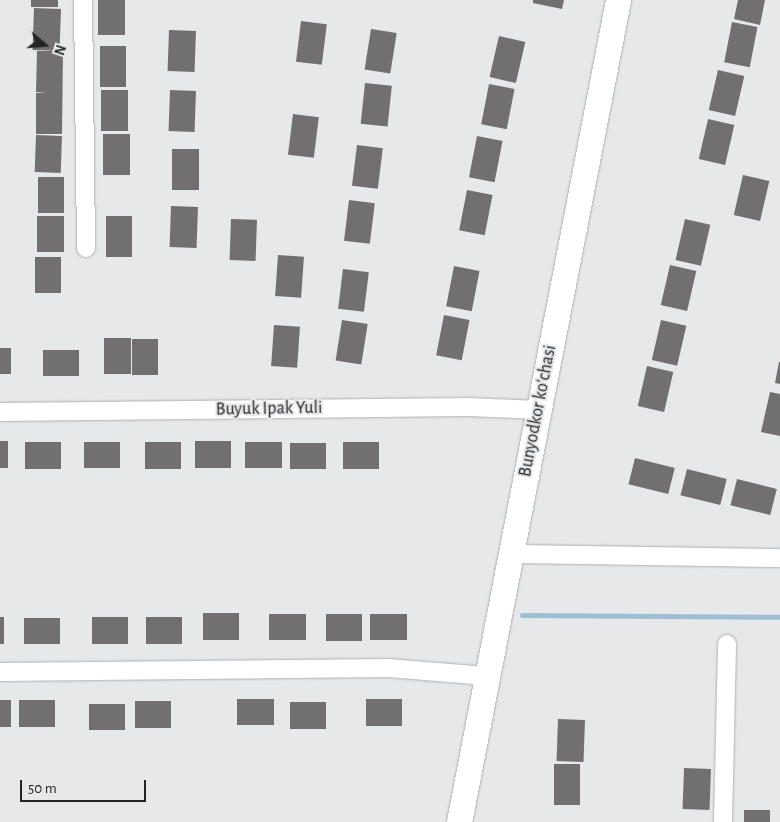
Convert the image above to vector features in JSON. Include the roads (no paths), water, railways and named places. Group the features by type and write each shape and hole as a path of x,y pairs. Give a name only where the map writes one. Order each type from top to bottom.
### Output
{"main road":[{"name":"Bunyodkor koʻchasi","path":"459,822 618,0"}],"street":[{"path":"83,0 86,248"},
{"name":"Buyuk Ipak Yuli","path":"0,412 470,407 539,410"},
{"path":"511,554 780,558"},
{"path":"723,822 727,644"},
{"path":"0,672 388,668 487,676"}],"waterway":[{"path":"522,615 780,617"}]}
